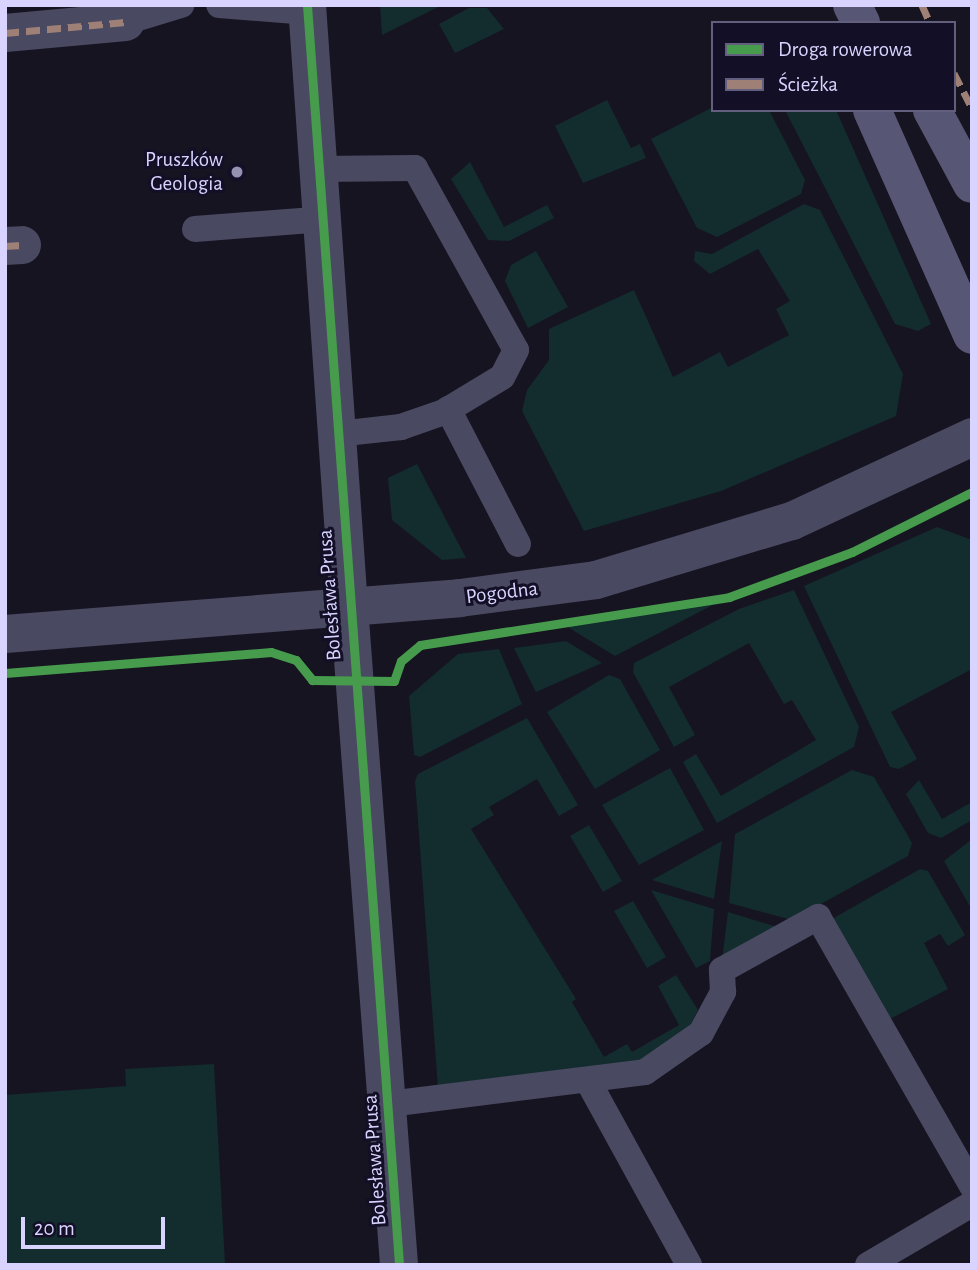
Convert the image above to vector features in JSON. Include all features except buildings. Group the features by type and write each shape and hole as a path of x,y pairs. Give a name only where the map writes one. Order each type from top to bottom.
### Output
{"main road":[{"path":"852,5 860,21"},
{"path":"873,112 972,335"},
{"path":"933,112 972,184"}],"street":[{"name":"Bolesława Prusa","path":"307,9 399,1265"},
{"path":"5,33 125,22"},
{"name":"Pogodna","path":"5,634 529,591 628,573 792,521 972,437"}],"lane":[{"path":"125,22 181,5"},
{"path":"219,5 307,9"},
{"path":"320,169 415,168 515,342 515,356 502,377 448,410 412,425 338,434"},
{"path":"195,229 324,219"},
{"path":"448,410 518,544"},
{"path":"389,1104 645,1072 701,1033 723,992 722,970 818,917 972,1186"},
{"path":"588,1081 689,1265"},
{"path":"869,1265 972,1204"}],"green space":[{"path":"380,5 442,5 382,35"},
{"path":"469,8 487,8 504,29 455,53 439,24"},
{"path":"607,100 631,148 640,144 646,158 583,183 555,126"},
{"path":"711,108 711,112 770,112 805,180 801,194 717,237 697,228 651,139"},
{"path":"786,112 837,112 931,324 918,331 895,324"},
{"path":"470,162 504,227 547,205 554,218 509,241 488,240 451,179"},
{"path":"804,204 820,210 903,374 896,416 721,491 584,531 522,411 527,390 549,360 549,329 634,290 673,377 720,352 728,367 789,335 776,309 790,301 758,249 710,274 694,261 695,251 712,254"},
{"path":"536,251 568,307 528,328 505,281 511,265"},
{"path":"417,464 466,558 442,560 392,520 388,478"},
{"path":"937,527 972,540 972,669 891,712 917,759 899,769 890,767 804,586"},
{"path":"794,590 859,727 854,747 717,823 683,762 696,754 721,796 816,740 792,700 784,704 749,643 669,687 695,735 674,747 633,672 634,663 739,609"},
{"path":"724,599 615,656 566,626 684,608"},
{"path":"566,641 602,663 536,692 514,648"},
{"path":"499,649 522,704 420,757 414,755 409,696 458,654"},
{"path":"609,675 620,679 660,750 595,789 547,712"},
{"path":"527,718 578,805 559,816 537,779 489,807 494,815 471,829 576,999 572,1002 604,1057 627,1044 632,1052 679,1025 658,986 676,975 698,1010 684,1037 643,1060 438,1088 415,781 418,774"},
{"path":"670,768 704,830 639,865 602,805"},
{"path":"852,770 874,777 912,843 908,856 792,920 729,903 735,834"},
{"path":"919,780 942,819 972,802 972,820 941,838 928,833 906,794"},
{"path":"589,825 622,881 603,892 570,836"},
{"path":"972,839 972,910 944,861"},
{"path":"722,841 714,899 652,880"},
{"path":"920,869 928,871 965,935 948,946 940,934 924,943 948,989 886,1021 832,919"},
{"path":"651,890 714,909 710,961 696,968"},
{"path":"633,901 666,957 647,968 614,911"},
{"path":"728,912 774,926 776,929 722,960"},
{"path":"214,1064 225,1263 5,1265 5,1095 126,1086 125,1069"}],"marked path":[{"path":"922,5 929,21"},
{"path":"5,33 125,22"},
{"path":"956,77 972,108"},
{"path":"5,246 22,245"}],"cycle path":[{"path":"307,5 399,1265"},
{"path":"5,673 271,652 296,660 312,680 394,681 401,661 420,645 729,597 852,552 972,492"}],"place":[{"name":"Pruszków Geologia","path":"237,172"}]}
